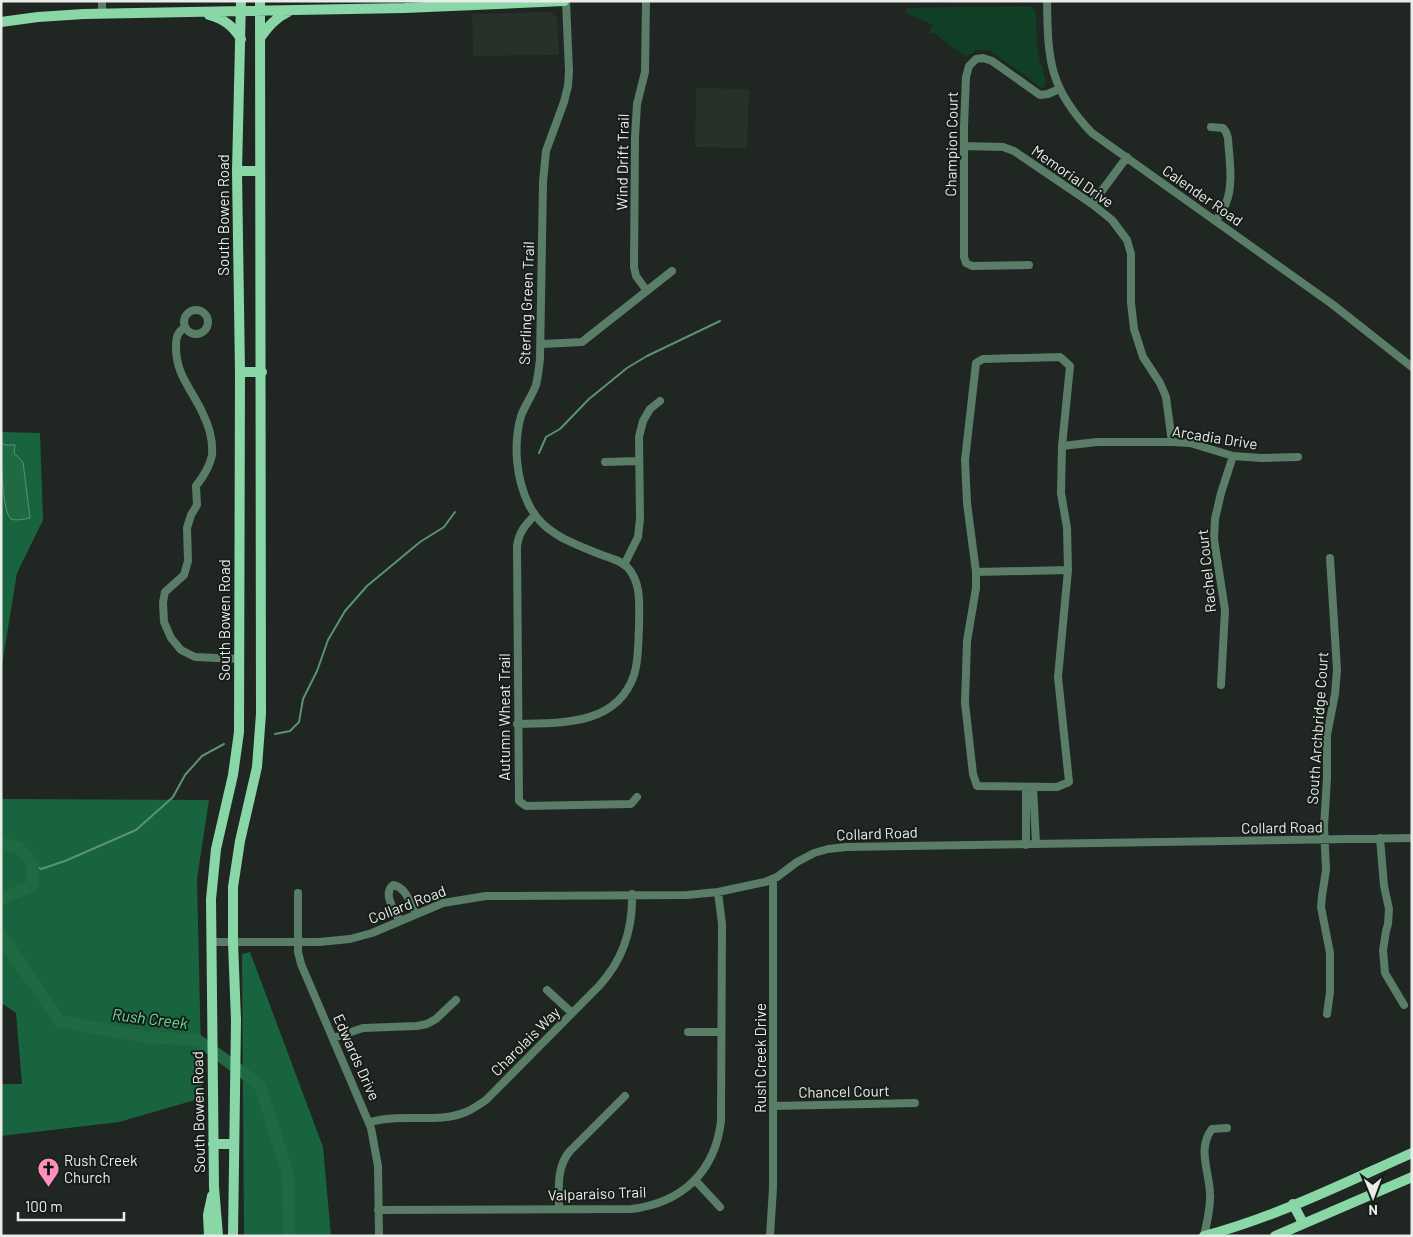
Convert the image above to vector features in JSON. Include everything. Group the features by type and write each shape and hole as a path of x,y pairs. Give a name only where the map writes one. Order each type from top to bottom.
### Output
{"main road":[{"path":"1,22 38,17 195,12 241,6 292,10 424,8 565,1"},
{"name":"South Bowen Road","path":"218,1236 213,1144 211,892 216,849 238,744 240,372 237,171 241,6"},
{"path":"233,1236 236,1020 233,902 240,841 253,787 261,733 260,6"},
{"path":"260,38 279,17 292,10"},
{"path":"195,12 218,18 228,23 241,40"},
{"path":"237,171 259,171"},
{"path":"240,372 262,372"},
{"path":"213,1144 234,1144"},
{"path":"1204,1236 1240,1225 1293,1204 1412,1153"},
{"path":"1275,1236 1412,1178"},
{"path":"208,1236 208,1215 214,1187"},
{"path":"1293,1204 1303,1223"}],"street":[{"path":"102,1 102,14"},
{"name":"Sterling Green Trail","path":"565,1 568,86 546,151 543,182 542,344 536,384 522,415 517,437 519,475 529,505 535,516 548,529 563,540 614,559 624,565"},
{"name":"Wind Drift Trail","path":"646,1 645,72 637,104 635,137 634,267 636,276 647,291"},
{"name":"Calender Road","path":"1047,1 1050,61 1059,89 1080,120 1092,133 1332,304 1412,366"},
{"name":"Champion Court","path":"1030,264 972,266 966,263 964,257 964,146 966,77 969,66 976,59 983,58 992,61 1040,94 1048,94 1059,89"},
{"path":"1211,127 1223,128 1228,138 1229,193 1226,203 1216,220"},
{"name":"Memorial Drive","path":"964,146 1003,147 1014,151 1092,204 1112,220 1128,240 1131,254 1131,303 1134,329 1143,357 1160,383 1166,397 1172,442"},
{"path":"1092,204 1127,157"},
{"path":"542,344 582,342 672,271"},
{"path":"185,327 178,332 176,339 176,359 184,382 205,420 211,436 212,455 205,474 196,486 197,505 191,514 187,528 188,561 184,575 165,592 163,602 164,622 171,638 181,650 195,657 239,659"},
{"path":"1060,357 1070,366 1062,446 1061,493 1066,528 1068,570 1058,677 1069,782 1057,787 977,786 973,774 965,703 967,641 976,588 976,572 967,503 965,460 976,363 983,359 1060,357"},
{"path":"517,724 558,723 589,718 613,706 622,698 629,687 637,659 640,603 634,576 624,565 638,537 640,519 639,436 643,421 650,409 660,401"},
{"name":"Arcadia Drive","path":"1062,446 1097,442 1172,442 1190,443 1233,456 1261,458 1298,457"},
{"name":"Rachel Court","path":"1221,684 1225,610 1214,539 1214,519 1233,456"},
{"path":"605,462 639,461"},
{"name":"Autumn Wheat Trail","path":"535,516 518,535 517,546 519,801 526,806 631,804 637,797"},
{"name":"South Archbridge Court","path":"1327,1014 1331,977 1330,953 1321,907 1326,870 1324,826 1327,735 1335,694 1337,670 1330,558"},
{"path":"976,572 1068,570"},
{"path":"1029,787 1036,844"},
{"path":"1026,845 1029,787"},
{"path":"1380,838 1384,886 1389,909 1383,950 1385,973 1404,1005"},
{"name":"Collard Road","path":"212,942 329,942 350,939 372,933 443,903 486,896 686,895 718,892 773,879 802,859 828,849 865,846 1412,838"},
{"name":"Rush Creek Drive","path":"770,1236 774,1106 773,879"},
{"path":"400,921 388,894 389,888 393,885 403,889 416,914"},
{"name":"Valparaiso Trail","path":"378,1210 631,1208 652,1205 677,1194 695,1180 709,1160 719,1137 722,1113 722,924 718,892"},
{"name":"Edwards Drive","path":"298,894 298,952 302,969 370,1122 377,1159 379,1236"},
{"name":"Charolais Way","path":"370,1122 391,1117 458,1115 472,1110 486,1100 605,979 620,956 631,925 632,894"},
{"path":"547,990 572,1013"},
{"path":"333,1038 363,1028 427,1024 436,1019 456,1000"},
{"path":"688,1032 721,1032"},
{"path":"559,1209 560,1175 563,1161 570,1151 625,1096"},
{"name":"Chancel Court","path":"774,1106 915,1103"},
{"path":"1204,1236 1210,1195 1204,1146 1206,1137 1212,1129 1228,1128"},
{"path":"695,1180 720,1207"}],"shaded area":[{"path":"1028,6 1033,8 1036,13 1037,45 1046,82 1042,88 989,50 976,50 966,57 934,33 928,34 933,25 906,13 907,8"},
{"path":"551,12 557,18 559,55 473,56 472,14"},
{"path":"696,88 749,89 747,148 695,147"},
{"path":"1,432 40,433 43,520 17,573 1,671"},
{"path":"1,442 5,445 15,445 14,453 23,462 30,518 13,520 8,515 3,483"},
{"path":"1,799 209,800 197,879 202,1098 119,1122 1,1136 1,1084 22,1084 16,1013 1,1003"},
{"path":"250,952 323,1147 331,1236 244,1236 242,954"}],"waterway":[{"path":"539,453 546,437 560,429 589,399 627,368 647,356 720,321"},
{"path":"275,734 290,731 299,722 303,699 317,671 328,640 345,611 367,586 420,542 444,527 455,512"},
{"path":"33,864 41,869 65,861 136,830 173,797 185,775 202,756 224,744"},
{"name":"Rush Creek","path":"1,843 19,848 33,864 32,886 1,899"},
{"name":"Rush Creek","path":"1,936 59,1021 145,1037 198,1040 260,1085 288,1175 289,1236"}],"place":[{"name":"Rush Creek Church","path":"48,1188"}]}
